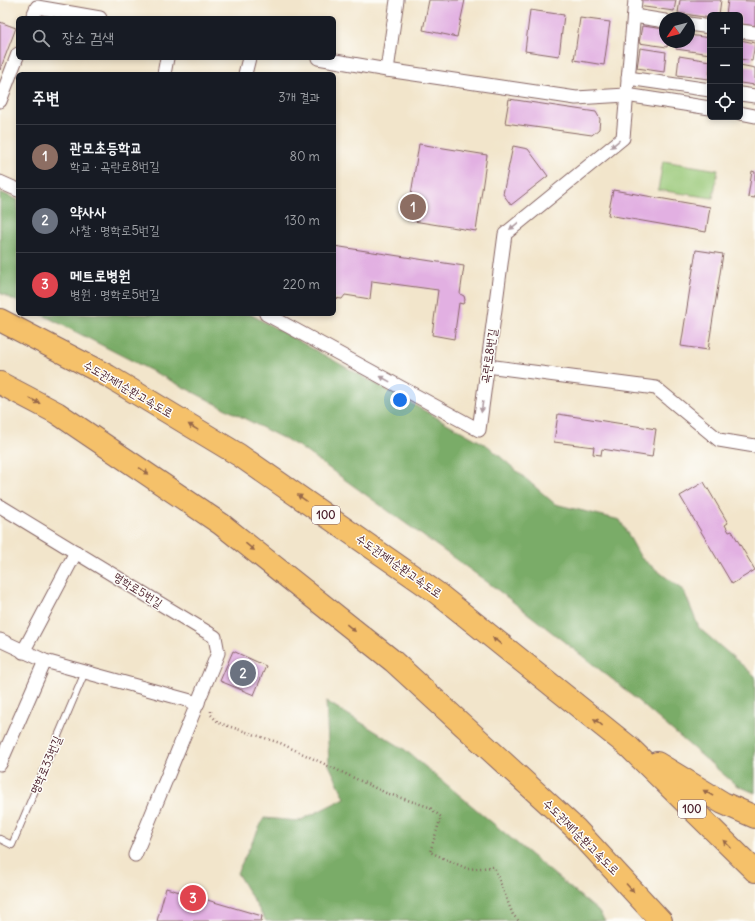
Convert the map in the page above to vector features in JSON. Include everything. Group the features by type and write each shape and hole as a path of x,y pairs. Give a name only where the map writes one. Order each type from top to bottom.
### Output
{"highway":[{"name":"수도권제1순환고속도로","path":"0,320 108,376 239,455 437,592 629,746 755,871"},
{"name":"수도권제1순환고속도로","path":"0,383 57,413 221,524 393,661 575,828 660,921"},
{"path":"629,746 723,802 755,817"}],"street":[{"path":"387,70 397,0"},
{"name":"곡란로8번길","path":"270,316 479,430 506,234 623,138 635,0"},
{"path":"33,16 37,6 90,16"},
{"path":"634,16 659,20"},
{"path":"695,25 707,27"},
{"path":"743,31 755,33"},
{"path":"0,101 16,59"},
{"path":"164,72 167,60"},
{"path":"246,72 248,60"},
{"path":"330,60 576,98 626,95 707,108"},
{"path":"628,78 707,90"},
{"path":"743,94 755,96"},
{"path":"743,114 755,116"},
{"path":"0,182 16,189"},
{"path":"488,366 656,388 719,440 755,446"},
{"name":"명학로5번길","path":"0,506 215,637 218,653 135,855"},
{"path":"22,652 36,629 76,552"},
{"path":"0,640 22,652 44,661 198,703"},
{"path":"0,764 44,661"}],"lane":[{"name":"명학로33번길","path":"0,839 12,845 85,672"}],"path":[{"path":"198,703 211,702 211,715 219,723 280,743 386,793 429,807 441,817 430,852 468,869 494,867 513,915 519,921"}],"green space":[{"path":"663,161 718,170 713,198 658,190"},
{"path":"0,192 16,199 16,301 0,293"},
{"path":"45,316 254,316 488,446 555,504 620,520 641,558 684,591 699,628 755,676 755,793 736,785 617,683 490,584 298,446"},
{"path":"326,701 404,749 598,911 605,921 266,921 237,873 264,818 299,821 345,798 329,765"}],"building":[{"path":"429,0 465,0 457,37 423,30"},
{"path":"637,0 676,0 674,11 637,6"},
{"path":"680,0 721,0 719,12 707,12 707,18 695,16 695,12 678,12"},
{"path":"728,0 755,1 755,26 743,24 743,12 726,12"},
{"path":"530,10 564,15 559,56 525,51"},
{"path":"580,18 610,22 604,65 574,60"},
{"path":"0,22 16,28 0,70"},
{"path":"642,26 659,28 659,46 639,43"},
{"path":"695,36 707,38 707,54 676,49 695,48"},
{"path":"743,41 755,43 752,61 743,60"},
{"path":"640,48 666,52 664,72 637,68"},
{"path":"679,56 707,61 707,79 677,75"},
{"path":"743,66 755,68 755,85 743,83"},
{"path":"509,99 596,112 600,119 599,129 592,135 505,123"},
{"path":"419,144 487,155 476,231 407,220"},
{"path":"513,146 528,149 548,176 511,205 503,194"},
{"path":"752,171 755,172 755,198 748,197"},
{"path":"613,190 710,207 706,232 608,215"},
{"path":"336,246 464,266 460,294 464,296 465,300 463,304 459,303 454,339 432,335 438,290 372,281 370,299 345,295 342,299 336,298"},
{"path":"696,250 723,254 708,350 681,346"},
{"path":"558,414 656,429 652,457 602,449 601,455 593,454 594,447 554,442"},
{"path":"704,482 728,523 725,525 729,532 732,531 755,570 732,584 680,496"},
{"path":"233,651 266,666 254,695 220,681"},
{"path":"166,888 262,916 261,921 157,921"}],"place":[{"name":"관모초등학교","path":"413,207"},
{"name":"약사사","path":"243,673"},
{"name":"메트로병원","path":"193,898"}]}
